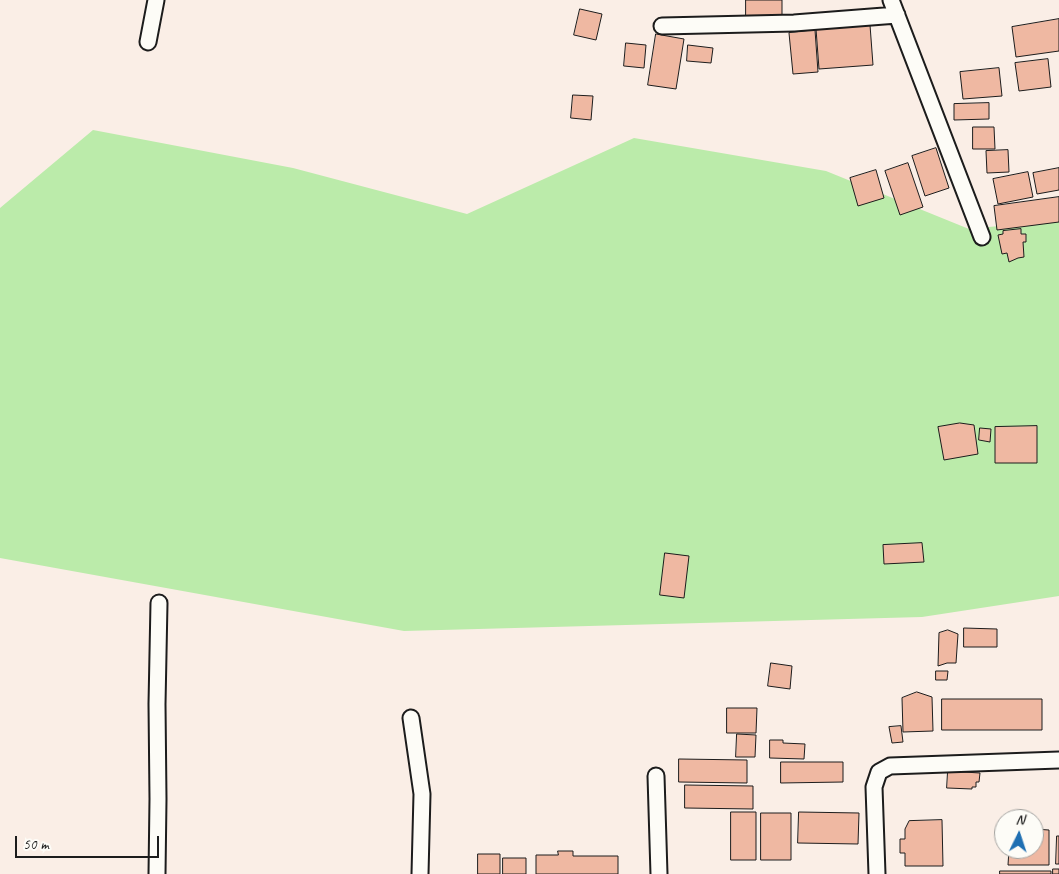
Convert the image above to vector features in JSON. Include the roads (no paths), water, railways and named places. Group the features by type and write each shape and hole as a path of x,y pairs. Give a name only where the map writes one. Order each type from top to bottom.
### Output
{"street":[{"path":"148,42 156,0"},
{"path":"891,0 982,236"},
{"path":"662,26 794,23 897,15"},
{"path":"157,874 159,603"},
{"path":"410,718 422,794 420,874"},
{"path":"877,874 874,788 879,772 890,766 1059,760"},
{"path":"656,776 659,874"}]}
